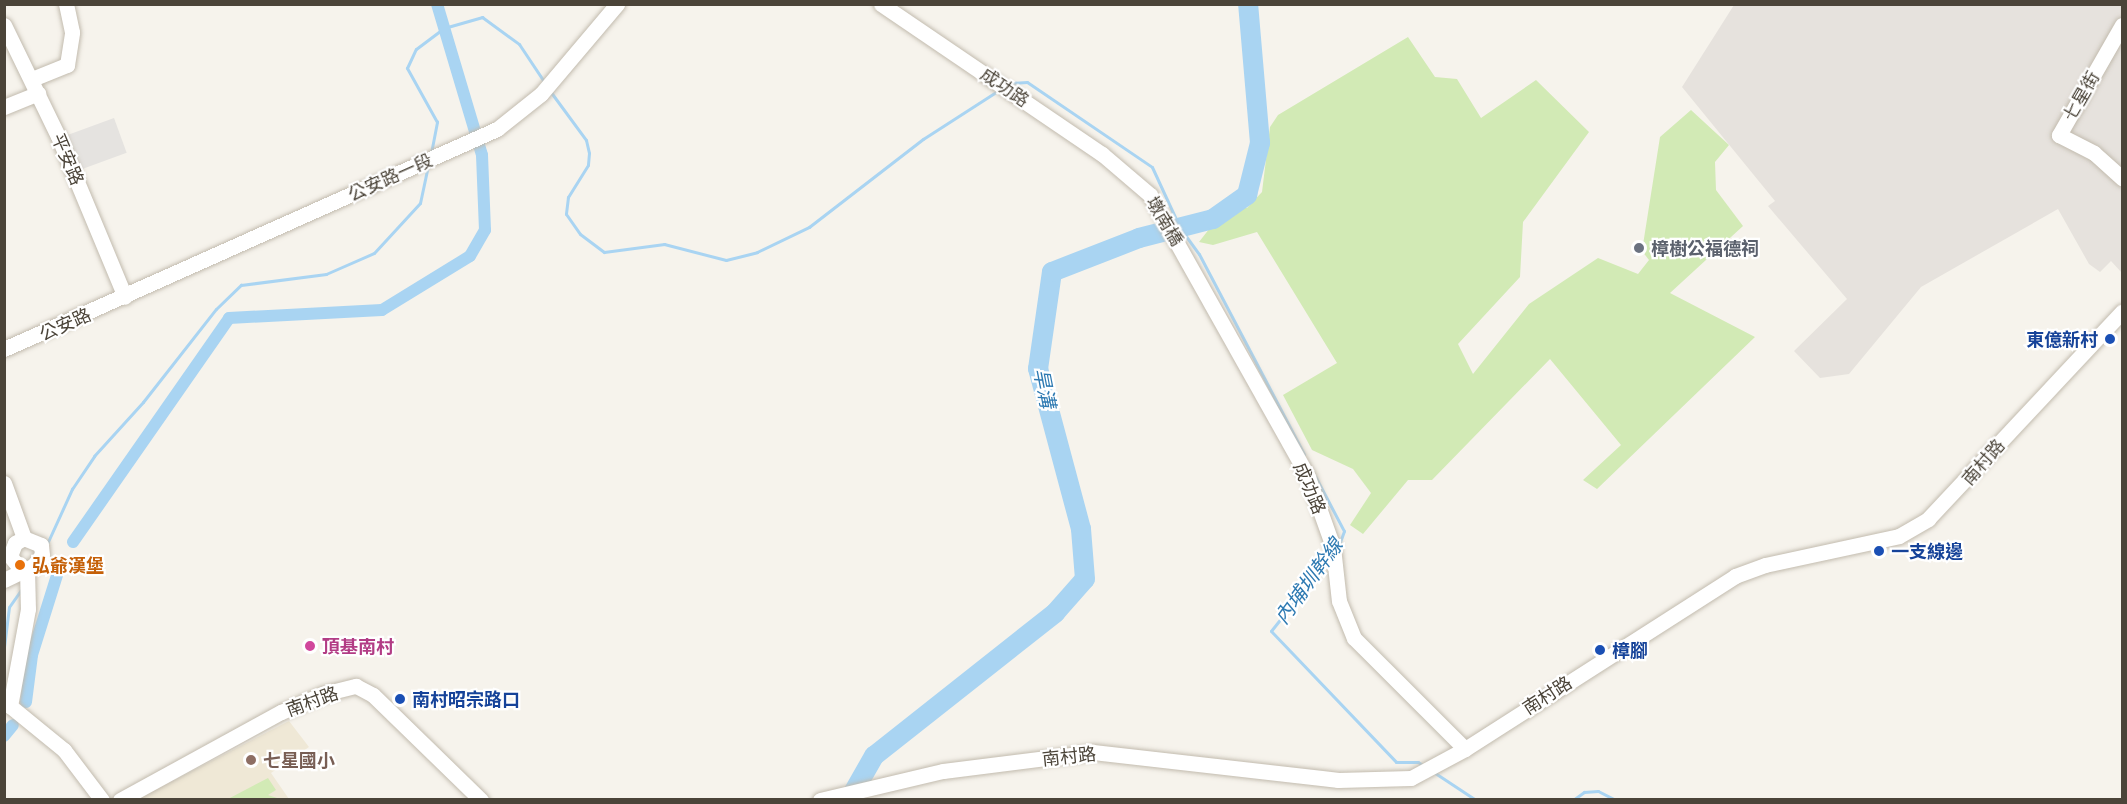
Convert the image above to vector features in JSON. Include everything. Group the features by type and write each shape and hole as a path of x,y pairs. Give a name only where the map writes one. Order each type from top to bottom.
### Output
{"street":[{"path":"4,107 67,64 72,33 66,4"},
{"name":"公安路一段","path":"125,297 497,129 541,94 617,4"},
{"name":"成功路","path":"881,4 1127,173"},
{"name":"平安路","path":"4,25 35,86 125,297"},
{"name":"七星街","path":"2122,25 2058,135 2094,153 2122,178"},
{"name":"墩南橋","path":"1127,173 1150,195 1196,274"},
{"name":"成功路","path":"1196,274 1308,477 1333,548 1340,601 1354,638 1465,749"},
{"name":"公安路","path":"4,349 125,297"},
{"name":"南村路","path":"823,799 943,771 1093,752 1226,769 1377,782 1411,778 1465,749 1735,576 1765,565 1899,536 1928,519 2122,312"},
{"path":"4,483 24,538 42,545 38,561 4,580"},
{"path":"24,538 15,543 10,556 19,567 27,569"},
{"path":"27,569 28,609 10,706 64,750 102,800"},
{"name":"南村路","path":"120,800 281,712 323,694 356,686 373,695 481,800"}],"shaded area":[{"path":"1734,5 2122,5 2122,273 2111,261 2100,272 2089,264 2058,209 1921,287 1849,374 1820,378 1794,351 1847,299 1768,206 1775,201 1682,87"},
{"path":"114,118 127,153 77,171 64,136"},
{"name":"七星國小","path":"289,721 309,747 271,773 289,799 136,800"}],"green space":[{"path":"1408,37 1435,77 1457,79 1481,118 1536,80 1589,132 1523,222 1520,277 1458,344 1473,374 1529,304 1598,258 1638,274 1649,260 1642,251 1660,137 1691,110 1729,145 1715,162 1716,190 1743,226 1670,293 1755,337 1597,489 1583,480 1621,445 1550,359 1432,480 1408,480 1363,534 1350,525 1371,493 1353,469 1312,450 1283,395 1337,363 1257,232 1213,245 1199,242 1227,206 1247,208 1262,192 1270,127 1278,115"},
{"path":"268,778 276,790 268,795 280,799 228,799"}],"waterway":[{"path":"73,542 229,318 382,310 470,256 485,230 482,155 437,4"},
{"name":"旱溝","path":"849,800 874,756 1055,613 1085,579 1081,529 1038,369 1052,272 1139,238 1213,219 1247,195 1260,143 1248,4"},
{"path":"431,153 437,122 407,68 416,49 444,28 482,17 519,44 545,83"},
{"name":"內埔圳幹線","path":"1009,83 1027,82 1152,167 1180,228 1199,254 1304,454"},
{"path":"550,91 586,140 589,153 588,165 568,197 566,214 580,234 604,252 664,244 726,260 757,252 809,227 923,139 999,90"},
{"path":"46,546 72,489 94,456 143,402 216,309 241,285 326,274 374,253 420,203 428,165"},
{"name":"內埔圳幹線","path":"1315,476 1344,531 1339,545"},
{"name":"內埔圳幹線","path":"1329,558 1271,631 1396,762 1418,762 1424,766"},
{"path":"26,702 32,655 58,572"},
{"path":"4,647 9,607 21,590"},
{"path":"4,736 13,725"},
{"name":"內埔圳幹線","path":"1432,771 1476,800"},
{"name":"內埔圳幹線","path":"1573,800 1584,792 1598,791 1616,800"}],"place":[{"name":"樟樹公福德祠","path":"1639,248"},
{"name":"東億新村","path":"2110,339"},
{"name":"一支線邊","path":"1879,551"},
{"name":"弘爺漢堡","path":"20,565"},
{"name":"頂基南村","path":"310,646"},
{"name":"樟腳","path":"1600,650"},
{"name":"南村昭宗路口","path":"400,699"},
{"name":"七星國小","path":"251,760"}]}
